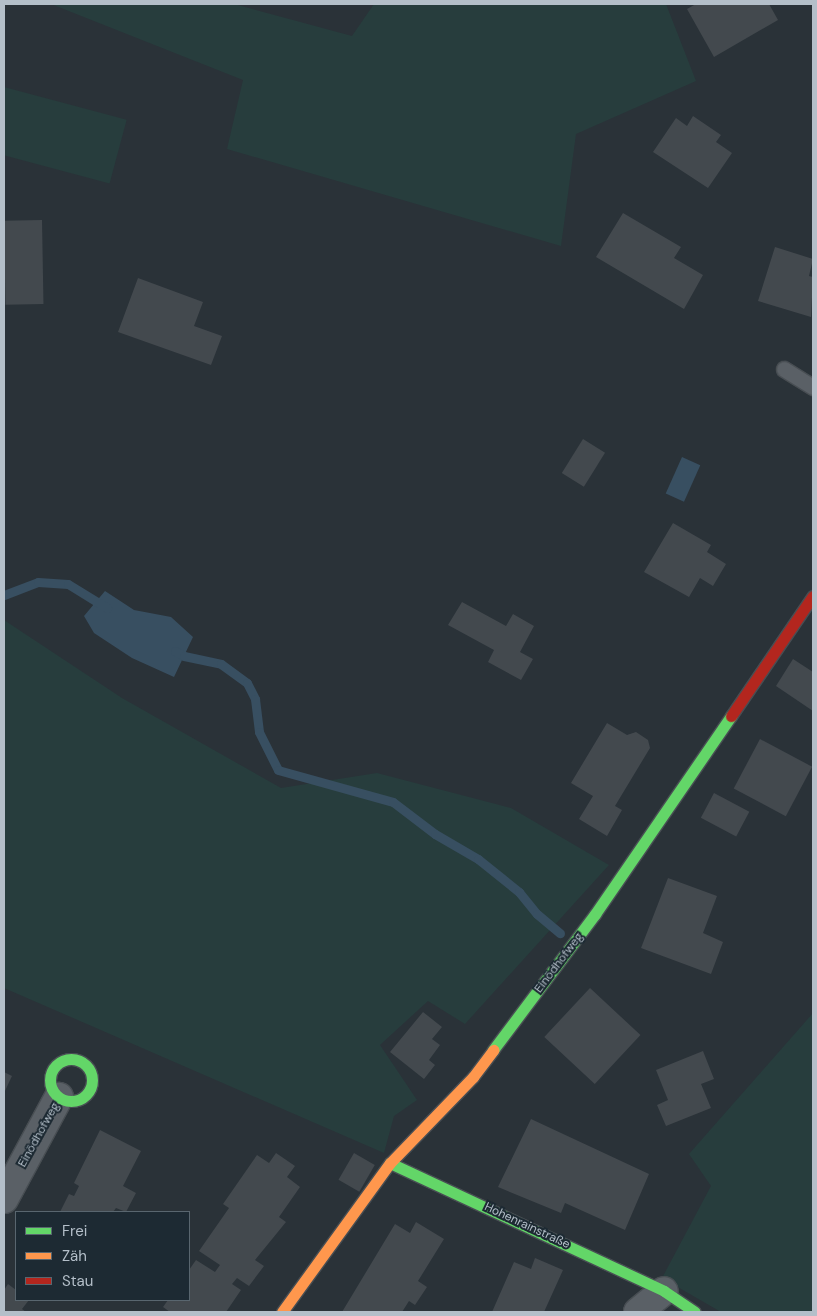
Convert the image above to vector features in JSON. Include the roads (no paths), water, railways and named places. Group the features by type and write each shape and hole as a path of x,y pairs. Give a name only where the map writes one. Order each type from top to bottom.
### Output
{"street":[{"name":"Einödhofweg","path":"282,1312 390,1163 473,1076 589,922 813,596"},
{"name":"Einödhofweg","path":"4,1199 59,1097"},
{"name":"Hohenrainstraße","path":"390,1163 664,1291 695,1312"},
{"path":"638,1312 664,1291"}],"lane":[{"path":"784,369 813,387"}],"water":[{"path":"682,457 700,465 684,502 666,494"},
{"path":"105,591 134,610 171,617 193,637 174,677 132,658 94,633 84,616"}],"waterway":[{"path":"4,595 38,582 68,584 107,608"},
{"path":"175,651 184,656 221,664 247,683 255,699 259,732 278,770 393,802 435,834 478,859 519,892 537,914 560,933"}]}
